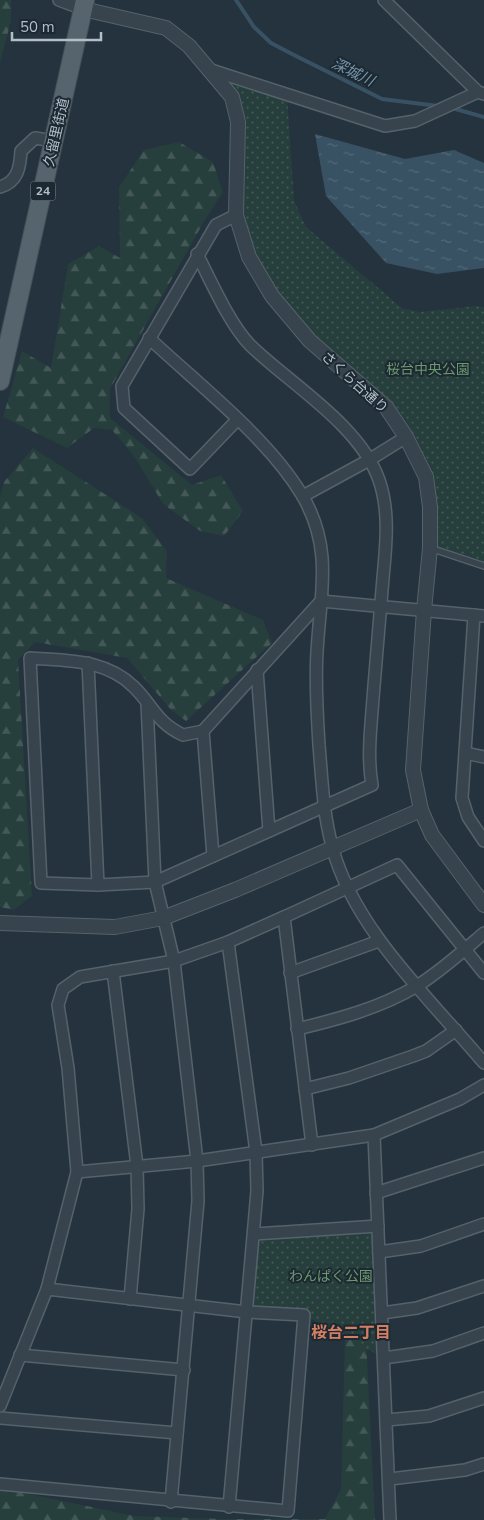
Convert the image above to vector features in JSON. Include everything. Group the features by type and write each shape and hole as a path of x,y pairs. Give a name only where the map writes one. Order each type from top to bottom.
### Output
{"main road":[{"name":"久留里街道","path":"1,375 84,5"}],"street":[{"path":"59,0 84,5"},
{"path":"211,70 385,126 415,121 481,93 384,0"},
{"name":"さくら台通り","path":"84,5 166,28 189,46 232,97 238,122 236,215 249,257 272,296 310,341 386,407 406,437 426,477 430,508 430,548 413,770 421,810 432,835 484,905"},
{"path":"0,187 6,185 20,170 21,151 36,138 54,141"},
{"path":"236,215 216,225 197,254 122,386 124,408 190,469 237,420"},
{"path":"197,254 223,305 249,344 346,429 369,460 379,480 387,536 368,763 372,784 155,882 98,885 41,883 30,658 88,663 113,670 135,688 167,727 183,735 203,730 321,601"},
{"path":"149,338 278,459 303,496 317,528 324,556 316,653 317,703 323,807 332,848 347,886 380,941 484,1063"},
{"path":"303,496 369,460 406,437"},
{"path":"321,601 479,615 462,798 468,817 484,841"},
{"path":"88,663 98,885"},
{"path":"257,670 269,831"},
{"path":"147,703 155,882 174,961 197,1161 198,1201 171,1502"},
{"path":"203,730 213,856"},
{"path":"465,753 484,758"},
{"path":"0,923 115,926 163,918 236,890 421,810"},
{"path":"0,1406 47,1289 77,1172 68,1068 58,1005 63,989 80,977 174,961 228,942 347,886 397,865 484,974"},
{"path":"284,917 312,1145"},
{"path":"297,1029 349,1016 375,1006 417,985 484,933"},
{"path":"290,973 380,941"},
{"path":"228,942 256,1152 257,1191 229,1507"},
{"path":"112,971 137,1166 138,1209 130,1299"},
{"path":"305,1089 349,1078 426,1051 456,1030"},
{"path":"77,1172 197,1161 374,1135 460,1100 484,1085"},
{"path":"374,1135 390,1479 390,1520"},
{"path":"376,1193 484,1158"},
{"path":"379,1252 421,1246 484,1224"},
{"path":"254,1234 378,1226"},
{"path":"382,1313 417,1308 484,1286"},
{"path":"0,1484 288,1512 304,1315 247,1312 47,1289"},
{"path":"384,1358 433,1351 484,1333"},
{"path":"20,1355 184,1370"},
{"path":"387,1420 429,1416 484,1398"},
{"path":"0,1418 177,1433"},
{"path":"390,1479 465,1470 484,1464"}],"lane":[{"path":"430,548 484,566"}],"green space":[{"path":"0,0 11,0 11,21 0,63"},
{"name":"桜台中央公園","path":"211,70 287,95 294,200 306,227 402,308 420,312 475,306 484,307 484,567 430,548 430,508 406,437 272,296 236,215 238,122"},
{"path":"179,142 213,162 223,192 202,225 110,389 110,418 192,485 221,475 243,511 224,536 200,531 163,504 134,456 112,430 94,428 67,448 3,417 22,351 51,368 68,264 99,246 120,258 119,187 144,150"},
{"path":"33,448 142,518 167,551 166,578 263,620 272,643 186,721 171,710 127,658 35,642 18,660 32,896 14,910 0,907 0,497 4,482"},
{"name":"わんぱく公園","path":"378,1226 384,1358 304,1315 247,1312 254,1234"},
{"path":"364,1296 375,1520 0,1520 0,1488 135,1516 223,1519 325,1519 341,1489 346,1299"}],"water":[{"path":"315,134 405,159 454,150 484,163 484,268 437,274 386,263 326,196"}],"waterway":[{"name":"深城川","path":"236,0 254,27 271,43 382,99 438,106"},
{"name":"深城川","path":"452,108 484,117"}],"district":[{"name":"桜台二丁目","path":"351,1332"}]}
